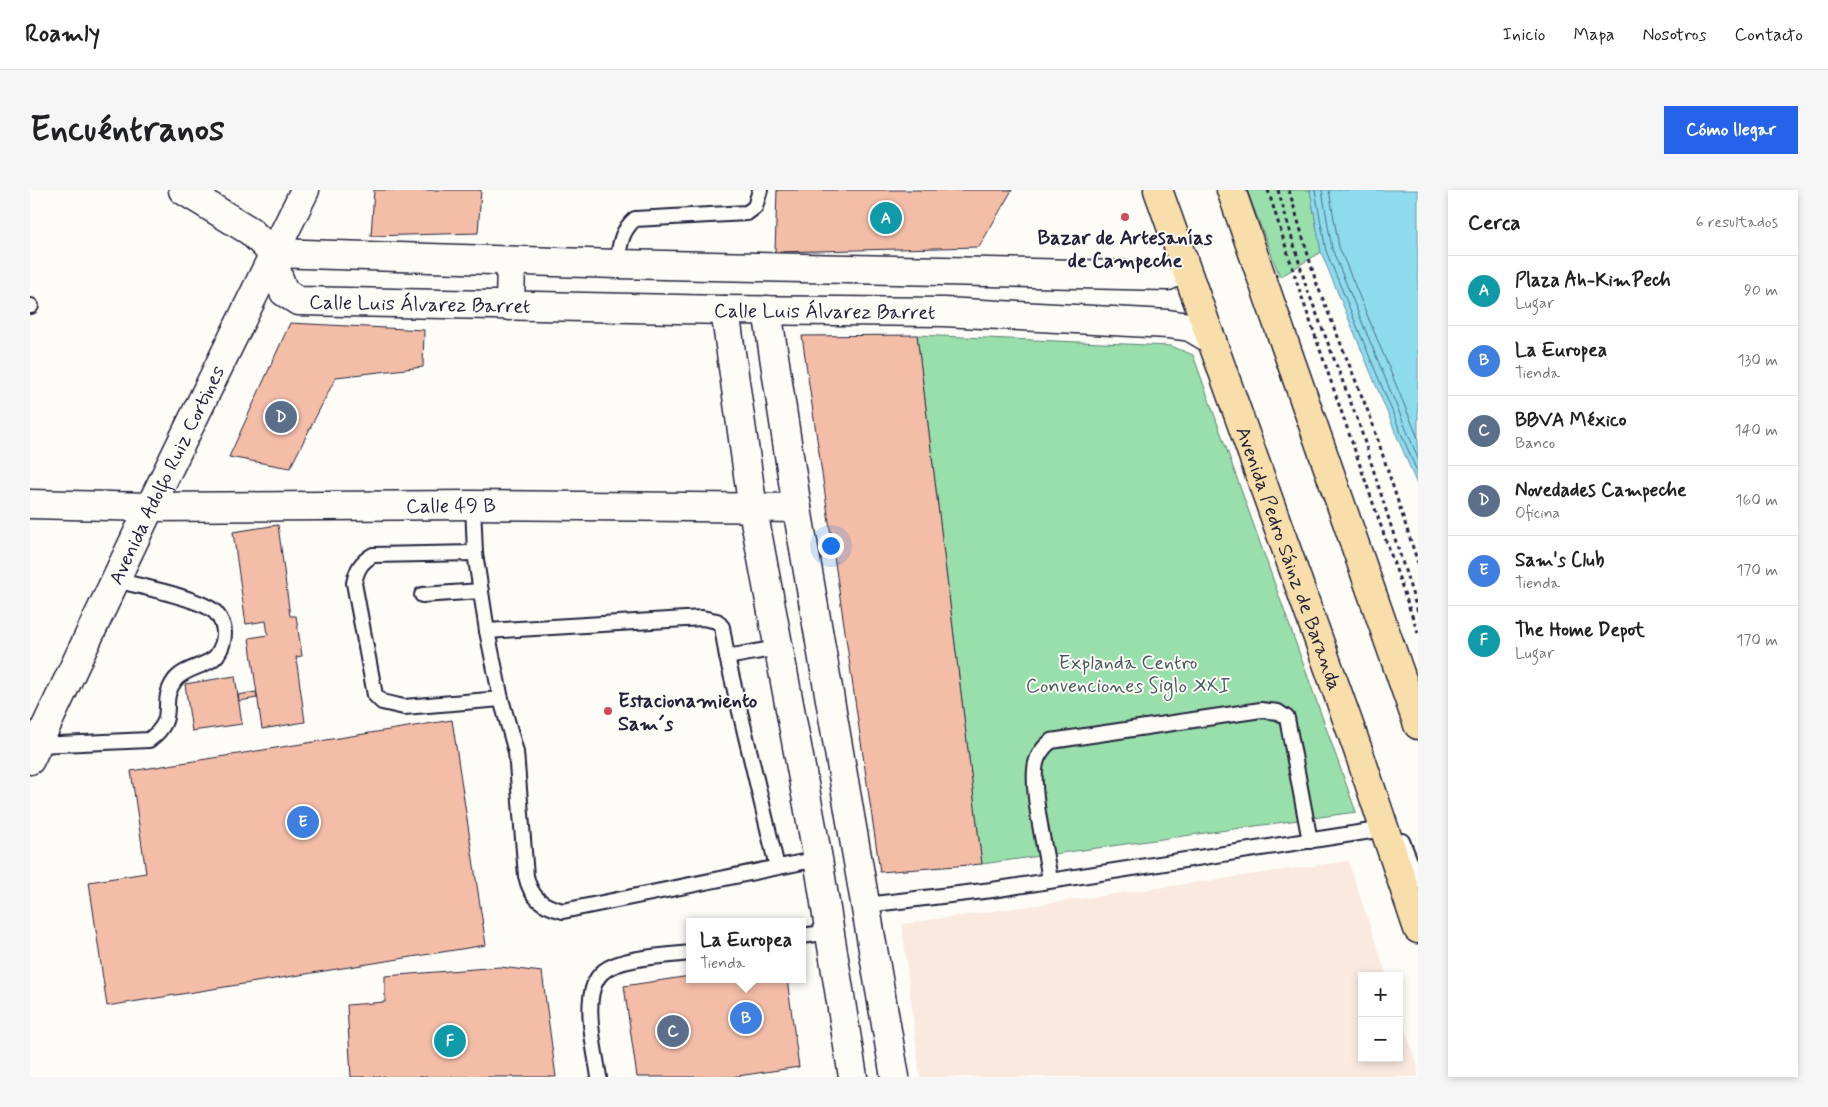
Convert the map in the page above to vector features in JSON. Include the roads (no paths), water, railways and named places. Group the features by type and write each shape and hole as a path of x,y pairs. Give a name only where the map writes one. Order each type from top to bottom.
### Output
{"main road":[{"path":"183,190 250,230 274,253"},
{"name":"Avenida Adolfo Ruiz Cortines","path":"33,750 305,190"},
{"name":"Avenida Pedro Sáinz de Baranda","path":"1158,190 1358,750 1418,929"},
{"path":"1231,190 1418,725"},
{"name":"Calle Luis Álvarez Barret","path":"1183,259 1177,270 1168,276 584,264 274,253 278,276 284,292 298,301 584,308 944,312 1168,324 1190,327 1212,340"},
{"path":"510,306 511,261"},
{"path":"584,264 584,308"},
{"path":"944,272 944,312"},
{"path":"725,310 753,510 818,859 853,1077"},
{"path":"767,310 797,508 895,1077"},
{"name":"Calle 49 B","path":"30,504 150,507 473,505 753,510 797,508"}],"lane":[{"path":"617,264 621,237 628,225 635,219 746,213 755,207 760,190"},
{"path":"473,505 476,554 487,631 501,699 516,752 527,883 534,898 547,907 563,910 818,859"},
{"path":"476,554 373,555 364,560 357,569 354,583 375,695 382,702 404,707 501,699"},
{"path":"33,750 149,740 162,730 167,720 170,690 176,680 184,672 216,657 224,641 224,626 215,612 197,603 115,580"},
{"path":"422,595 481,591"},
{"path":"487,631 710,618 722,627 727,657 777,867"},
{"path":"727,657 778,648"},
{"path":"1050,880 1034,779 1036,762 1042,748 1050,741 1262,710 1278,712 1287,718 1310,840"},
{"path":"1358,750 1397,829 1418,881"},
{"path":"866,905 992,890 1384,829"},
{"path":"806,935 830,932"},
{"path":"599,1077 590,1000 594,983 604,970 623,963 686,954"}],"water":[{"path":"1310,190 1418,190 1418,487 1321,252"}],"place":[{"name":"Bazar de Artesanías de Campeche","path":"1125,217"},
{"name":"Plaza Ah-KimPech","path":"886,218"},
{"name":"Novedades Campeche","path":"281,417"},
{"name":"Estacionamiento Sam´s","path":"608,711"},
{"name":"Sam's Club","path":"303,822"},
{"name":"La Europea","path":"746,1018"},
{"name":"BBVA México","path":"673,1031"},
{"name":"The Home Depot","path":"450,1041"}],"park label":[{"name":"Explanda Centro Convenciones Siglo XXI","path":"1128,674"}]}
